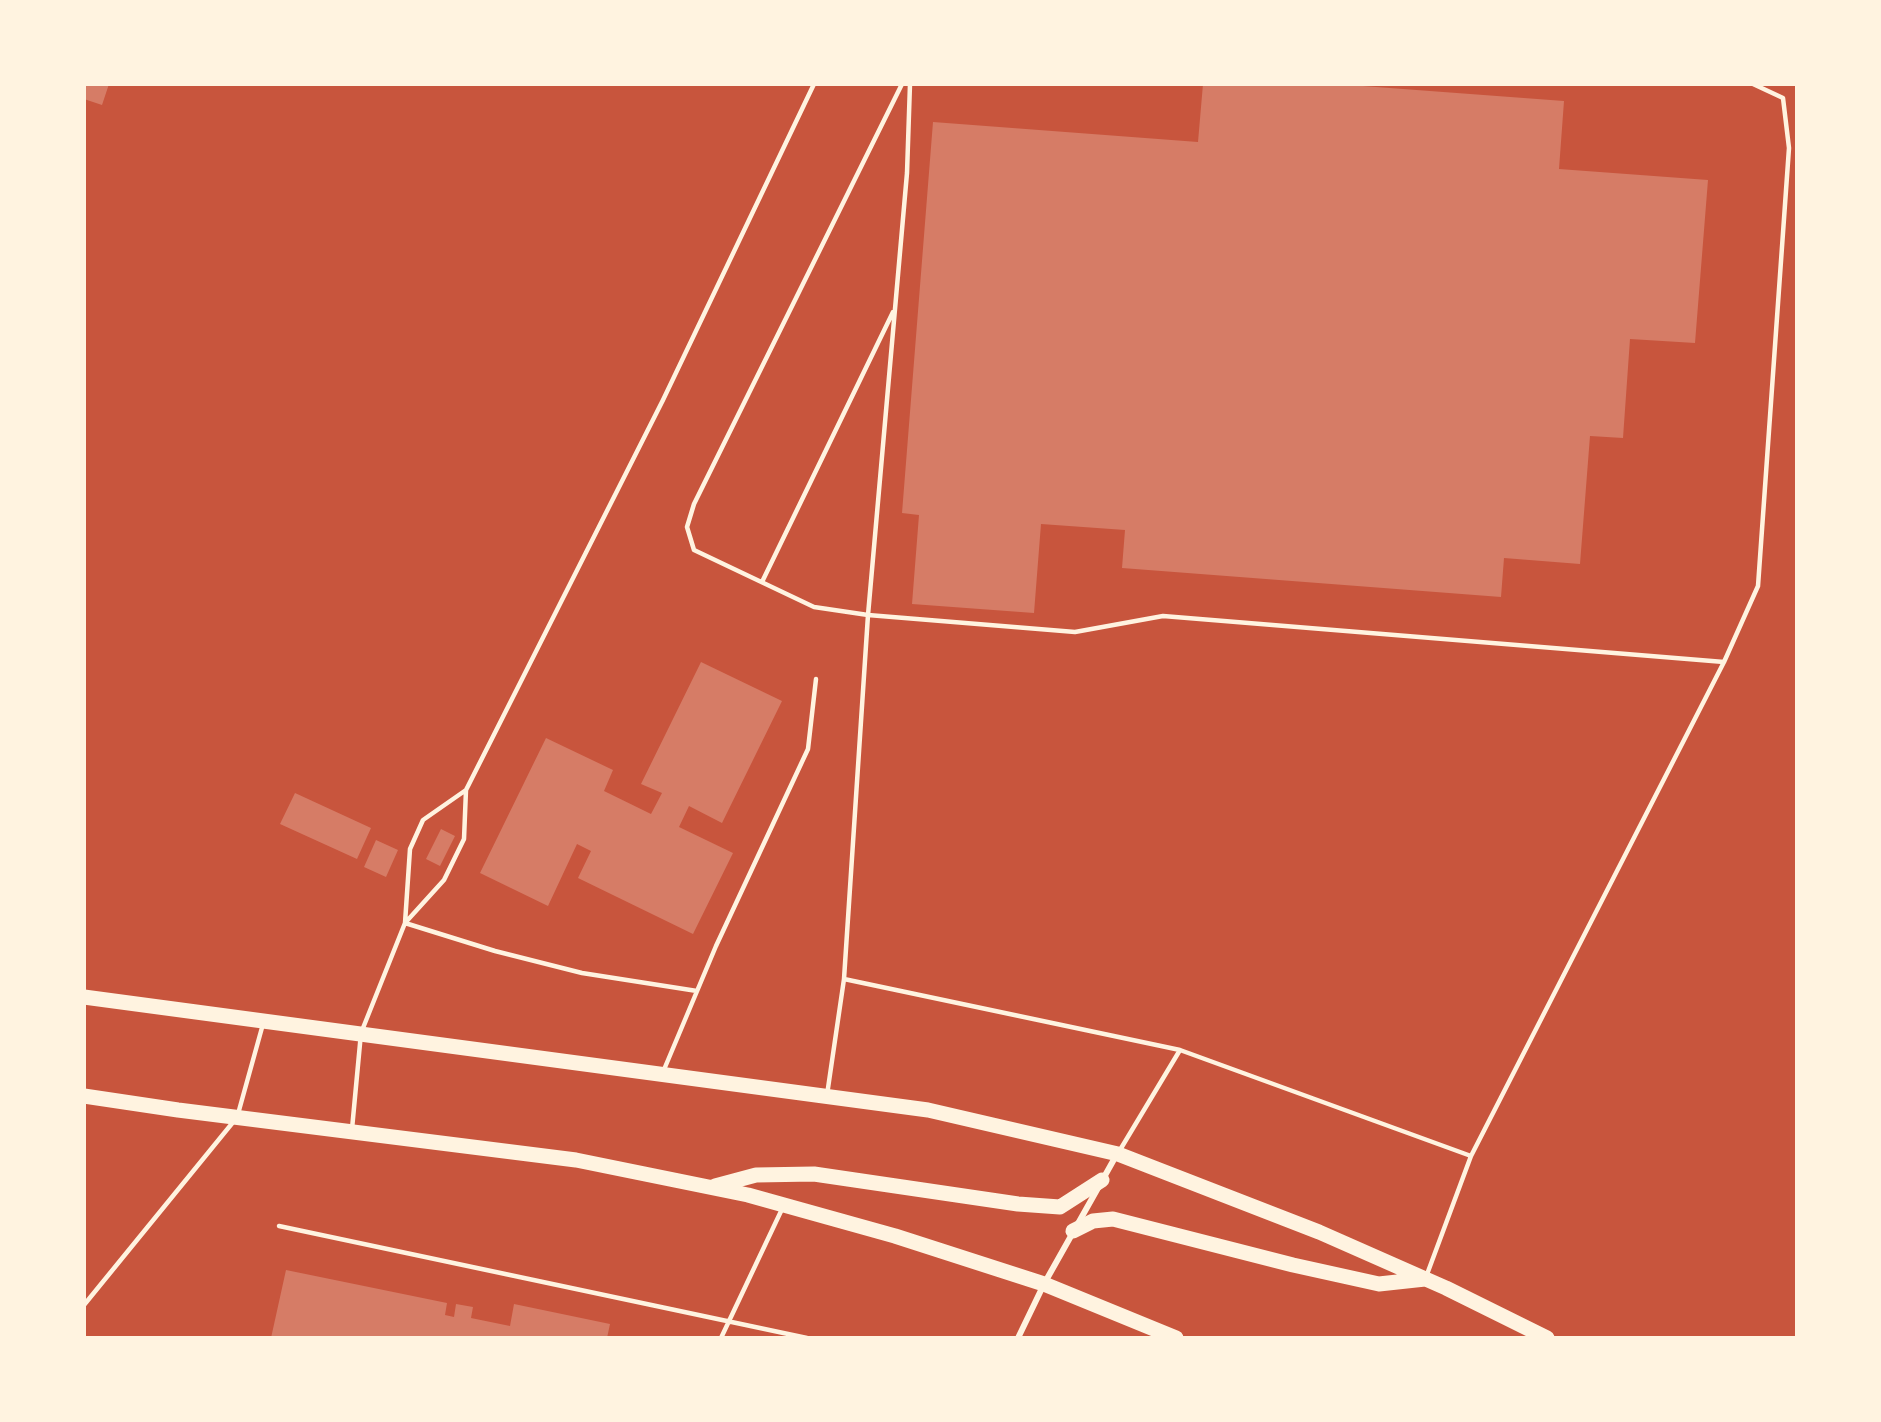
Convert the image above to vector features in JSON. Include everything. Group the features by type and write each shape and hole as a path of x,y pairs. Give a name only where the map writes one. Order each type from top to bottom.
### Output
{"main road":[{"path":"84,997 928,1110 1118,1154 1319,1232 1425,1279 1547,1338"},
{"path":"84,1096 237,1118 576,1160 710,1187 784,1204 895,1236 1044,1284 1176,1338"},
{"path":"710,1187 756,1175 814,1174 1018,1204 1060,1207 1102,1180"},
{"path":"1073,1231 1093,1221 1113,1219 1293,1265 1379,1284 1425,1279"}],"street":[{"path":"1018,1338 1044,1284 1118,1154"}],"lane":[{"path":"405,923 444,880 464,839 466,790 663,400 814,84"},
{"path":"902,84 694,504 687,527 694,550 814,607 868,615 1075,632 1163,616 1724,662"},
{"path":"827,1096 844,979 868,615 907,173 910,84"},
{"path":"1425,1279 1471,1156 1724,662 1758,586 1789,148 1782,98 1753,84"},
{"path":"762,582 895,307"},
{"path":"662,1074 716,946 808,749 816,679"},
{"path":"352,1131 361,1033 405,923 410,849 423,820 466,790"},
{"path":"405,923 495,951 582,973 697,991"},
{"path":"844,979 1180,1050 1471,1156"},
{"path":"84,1305 237,1118 264,1020"},
{"path":"1118,1154 1180,1050"},
{"path":"721,1338 784,1204"},
{"path":"279,1226 807,1338"}],"building":[{"path":"84,84 109,84 102,105 84,99"},
{"path":"1203,84 1336,84 1564,101 1559,169 1708,180 1695,343 1630,339 1623,438 1590,436 1580,564 1504,558 1501,597 1122,568 1125,530 1041,524 1034,613 912,604 919,515 902,513 933,122 1198,142"},
{"path":"701,662 782,701 722,823 689,806 679,827 733,853 693,934 578,878 591,851 577,844 548,906 480,873 546,738 613,770 604,791 651,814 662,793 641,784"},
{"path":"295,793 371,828 357,859 280,824"},
{"path":"441,829 455,836 440,866 426,859"},
{"path":"376,840 398,850 386,877 364,867"},
{"path":"286,1270 447,1303 445,1315 454,1317 456,1304 473,1307 471,1318 510,1326 514,1304 610,1324 607,1338 271,1338"}]}
